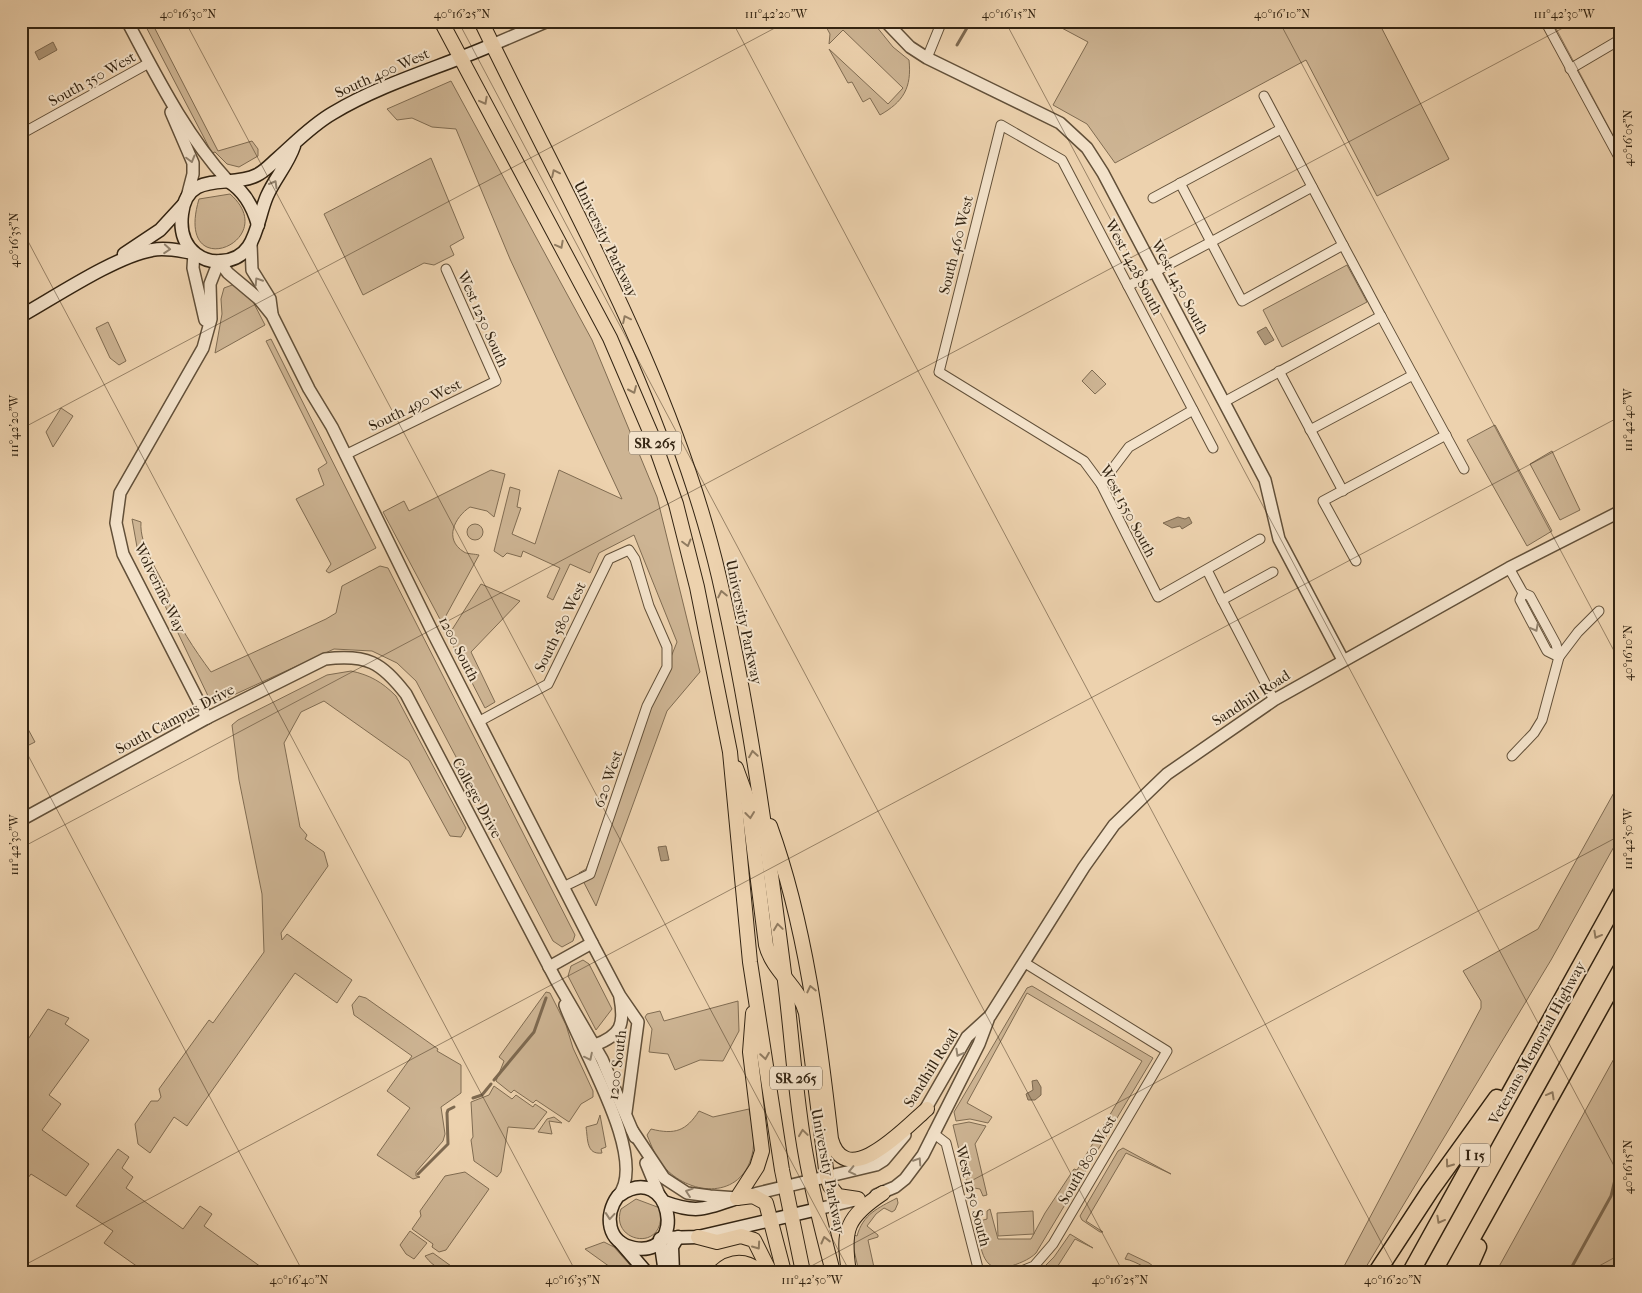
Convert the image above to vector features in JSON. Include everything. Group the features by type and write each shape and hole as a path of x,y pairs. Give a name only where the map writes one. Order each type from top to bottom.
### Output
{"highway":[{"name":"Veterans Memorial Highway","path":"1411,1272 1621,893"},
{"name":"I 15","path":"1453,1272 1621,970"},
{"path":"1377,1272 1430,1191 1539,1039"},
{"path":"1467,1272 1527,1138"}],"main road":[{"name":"SR 265","path":"441,21 610,338 652,436 686,542 730,752 739,864 755,990 786,1186 803,1272"},
{"name":"University Parkway","path":"481,21 632,331 679,445 718,574 739,672 761,802 802,1130 811,1180 833,1272"},
{"name":"South 400 West","path":"228,181 258,175 294,146 316,124 333,112 386,85 492,45"},
{"name":"South 400 West","path":"258,225 268,194 288,161 294,146"},
{"path":"21,316 108,267 160,230 195,189 204,184 228,181 244,195 252,207 258,225 251,244 238,256 219,262 208,260 194,253 169,249 152,250 108,267"},
{"path":"185,201 182,232 186,244 194,253"},
{"path":"730,752 748,801 766,945 771,960 798,992 806,1014 827,1177 830,1186 838,1196 858,1199"},
{"path":"761,802 783,863 816,1010 831,1139 835,1149 841,1156 850,1160 865,1158 879,1150 927,1109"},
{"path":"737,1198 757,1167 762,1151 750,1052 755,990"},
{"path":"646,1272 620,1242 610,1226 609,1216 612,1205 619,1196 634,1188 644,1188 662,1199 691,1210 706,1208 737,1198 753,1196 762,1199 766,1203 772,1220 784,1272"},
{"path":"849,1272 846,1249 851,1222 858,1211 883,1193"},
{"path":"620,1242 638,1248 651,1246 661,1238 669,1220 662,1199"},
{"name":"Sandhill Road","path":"661,1238 698,1237 818,1209"},
{"path":"698,1237 717,1242 741,1236 754,1240 770,1272"},
{"path":"673,1272 672,1247 678,1237"},
{"path":"661,1238 666,1272"},
{"path":"719,1272 736,1263 747,1263 760,1272"}],"street":[{"path":"127,21 167,98 203,152 228,181"},
{"name":"South 400 West","path":"492,45 548,21"},
{"name":"West 1430 South","path":"885,21 910,47 927,58 1060,123 1087,148 1103,173 1265,480 1280,539 1343,660"},
{"path":"927,58 942,21"},
{"path":"1545,21 1621,161"},
{"path":"1570,69 1621,38"},
{"name":"South 350 West","path":"21,134 149,63"},
{"path":"1264,96 1464,469"},
{"path":"167,98 173,118 193,163 193,174 185,201"},
{"name":"West 1428 South","path":"1001,125 1062,160 1213,448"},
{"name":"South 460 West","path":"939,372 1001,125"},
{"path":"1153,198 1281,129"},
{"path":"1180,183 1242,301 1343,246"},
{"path":"1128,286 1312,187"},
{"name":"1200 South","path":"251,244 252,270 270,299 272,316"},
{"name":"Wolverine Way","path":"194,253 193,268 203,303 206,336"},
{"name":"Wolverine Way","path":"207,718 123,554 116,523 120,493 198,357 211,319 210,284 219,262"},
{"name":"1200 South","path":"219,262 233,277 259,299 272,316 345,454 478,722 592,943 620,996 638,1022 626,1114"},
{"name":"West 1250 South","path":"446,270 496,381"},
{"path":"1224,402 1381,316"},
{"path":"1279,371 1343,490"},
{"name":"West 1350 South","path":"939,372 1084,461 1101,484 1158,597 1207,570"},
{"path":"1310,430 1413,374"},
{"name":"South 490 West","path":"345,454 496,381"},
{"path":"1101,484 1128,447 1193,410"},
{"path":"1356,561 1323,501 1446,435"},
{"name":"Sandhill Road","path":"818,1209 883,1193 905,1179 923,1155 979,1044 990,1016 1084,867 1114,826 1167,774 1274,700 1343,660 1509,568 1621,511"},
{"path":"1260,539 1207,570 1274,700"},
{"name":"South 580 West","path":"478,722 548,684 608,559 628,550 635,559 666,647 667,667"},
{"path":"1509,568 1524,593 1530,596 1556,644 1559,657"},
{"path":"1222,600 1273,572"},
{"path":"1512,756 1534,733 1542,720 1559,657 1578,632 1599,611"},
{"name":"South Campus Drive","path":"21,820 207,718 325,659 347,656"},
{"name":"College Drive","path":"347,656 368,660 389,672 406,694 549,967 595,1045 662,1199"},
{"name":"620 West","path":"563,887 590,874 648,706 667,667"},
{"path":"549,967 592,943"},
{"name":"South 800 West","path":"1019,1272 1034,1266 1053,1244 1168,1051 1025,963"},
{"name":"College Drive","path":"556,980 569,1017 601,1082 628,1160 626,1183 619,1196"},
{"name":"1200 South","path":"595,1045 611,1038 620,1028 624,1014 620,996"},
{"name":"Sandhill Road","path":"632,1130 664,1178 687,1193 737,1198 876,1165 884,1160 927,1109 967,1037 990,1016"},
{"name":"West 1250 South","path":"933,1133 946,1143 979,1272"}],"shaded area":[{"path":"143,21 151,21 218,151 252,141 258,149 258,156 239,167 227,164 215,152 212,153"},
{"path":"823,21 872,21 893,47 909,60 910,70 907,86 895,105 880,115 870,98 863,102 852,82 848,83 829,49 888,104 903,88 843,30 829,44 830,34"},
{"path":"1055,21 1378,21 1449,159 1377,196 1306,60 1115,163 1087,124 1053,105 1088,42 1058,26"},
{"path":"53,42 57,50 39,60 35,52"},
{"path":"451,81 592,340 657,497 700,672 667,711 596,906 579,873 586,869 677,642 634,535 599,553 590,573 570,564 553,600 547,597 560,568 523,551 521,557 507,553 503,557 494,551 510,487 520,490 517,507 521,508 512,534 535,544 559,470 622,499 510,259 456,129 432,127 412,118 397,120 387,109"},
{"path":"431,158 464,238 450,246 454,255 434,265 424,263 363,295 324,214"},
{"path":"230,194 243,211 244,227 237,239 225,247 212,248 200,242 195,226 199,199"},
{"path":"1347,265 1367,302 1282,347 1263,310"},
{"path":"235,284 247,290 265,325 215,353 222,314 221,299 224,288"},
{"path":"108,322 126,361 119,365 110,358 96,328"},
{"path":"1266,327 1274,340 1265,345 1257,332"},
{"path":"271,339 376,548 329,573 326,571 331,564 296,499 324,485 318,469 327,463 266,341"},
{"path":"1092,370 1106,384 1095,394 1082,381"},
{"path":"61,408 73,416 53,447 46,432"},
{"path":"1495,425 1552,531 1527,546 1467,440"},
{"path":"1552,451 1580,510 1560,520 1530,464"},
{"path":"491,470 505,474 494,517 487,511 470,507 460,516 453,528 454,541 458,547 465,553 479,555 442,623 383,512 404,501 409,511"},
{"path":"1178,517 1185,519 1189,517 1192,523 1182,529 1180,526 1172,528 1163,523"},
{"path":"132,519 141,522 143,541 170,596 167,598 171,608 198,655 211,672 326,619 336,613 342,586 380,566 388,568 575,935 573,941 562,947 553,941 416,681 397,663 372,651 334,649 227,698 218,700 209,698 137,547"},
{"path":"475,524 481,526 483,532 481,538 475,540 469,538 467,532 469,526"},
{"path":"481,584 520,601 471,652 495,702 485,708 448,636"},
{"path":"351,671 375,680 396,696 466,828 461,837 450,836 409,761 324,701 301,712 284,743 300,827 307,835 305,839 324,852 328,866 281,933 282,940 287,934 352,980 337,1003 295,973 187,1126 174,1117 150,1153 138,1144 135,1124 151,1101 158,1101 161,1097 159,1089 209,1020 213,1023 264,952 262,894 239,780 232,725 238,720 327,675"},
{"path":"21,716 35,742 21,749"},
{"path":"1621,780 1621,834 1551,960 1363,1272 1341,1272 1481,1008 1481,1001 1463,971 1538,929"},
{"path":"666,846 669,860 661,861 658,847"},
{"path":"583,960 589,964 612,1009 596,1030 568,976 571,966"},
{"path":"1032,986 1153,1058 1036,1253 1019,1263 999,1268 987,1262 983,1255 976,1222 987,1219 987,1211 990,1209 998,1239 1031,1239 1045,1213 1074,1169 1077,1170 1142,1061 1027,993 967,1103 992,1117 988,1123 970,1119 956,1121 954,1112 1027,988"},
{"path":"546,992 550,993 566,1025 573,1048 593,1091 593,1097 581,1104 569,1122 536,1100 533,1103 514,1090 511,1093 496,1081 504,1061 499,1057"},
{"path":"359,996 366,998 438,1049 437,1051 461,1065 461,1093 441,1107 445,1134 443,1141 416,1172 416,1176 420,1177 413,1179 377,1155 410,1108 387,1091 412,1056 354,1015 352,1005"},
{"path":"738,1001 739,1031 723,1061 700,1060 675,1070 668,1054 649,1052 652,1029 645,1017 647,1014 660,1011 664,1021"},
{"path":"48,1009 69,1018 65,1024 89,1040 49,1095 61,1104 42,1130 89,1164 66,1196 31,1174 21,1187 21,1050"},
{"path":"1621,1046 1621,1272 1496,1272"},
{"path":"1037,1080 1041,1087 1041,1095 1035,1100 1028,1100 1026,1094 1033,1090 1032,1081"},
{"path":"494,1086 512,1099 516,1095 533,1107 535,1104 547,1112 534,1129 508,1127 501,1172 497,1177 474,1161 471,1140 473,1137 471,1102 489,1095"},
{"path":"749,1109 754,1138 752,1155 746,1169 738,1180 727,1186 715,1189 702,1188 677,1178 660,1161 647,1135 651,1129 667,1132 679,1130 689,1123 699,1111 713,1117"},
{"path":"600,1115 606,1147 601,1149 602,1153 597,1153 590,1149 586,1127 597,1124"},
{"path":"554,1117 562,1123 549,1121 552,1134 538,1132 547,1119"},
{"path":"969,1122 986,1126 975,1144 987,1195 983,1196 980,1189 968,1187 953,1125"},
{"path":"1123,1148 1171,1174 1126,1153 1086,1221 1103,1232 1100,1232 1082,1220 1080,1216 1118,1151"},
{"path":"118,1149 129,1157 122,1168 133,1177 126,1188 183,1229 200,1206 212,1214 204,1226 268,1272 145,1272 104,1243 113,1231 76,1206"},
{"path":"465,1172 489,1189 446,1250 439,1252 432,1247 433,1244 412,1229 421,1216 420,1211 445,1176"},
{"path":"897,1198 898,1203 895,1210 892,1212 884,1208 876,1214 867,1226 878,1235 878,1237 868,1240 875,1272 859,1272 854,1250 854,1235 857,1236 863,1222 872,1212"},
{"path":"636,1199 660,1208 660,1223 656,1232 648,1237 630,1236 623,1230 620,1221 621,1209"},
{"path":"1033,1211 1034,1234 998,1236 997,1213"},
{"path":"410,1231 427,1243 414,1259 406,1254 400,1245"},
{"path":"1070,1234 1093,1248 1075,1239 1054,1272 1039,1272 1054,1257"},
{"path":"604,1242 614,1247 636,1272 617,1272 585,1249"},
{"path":"433,1253 458,1271 448,1271 436,1266 425,1256"},
{"path":"1128,1253 1149,1263 1161,1272 1156,1272 1125,1259"}],"waterway":[{"path":"957,45 971,21"},
{"path":"494,1080 534,1032 546,998"},
{"path":"473,1098 482,1095 491,1084"},
{"path":"418,1174 448,1144 447,1113 448,1110 454,1107"},
{"path":"1569,1272 1611,1196 1621,1155"}]}
